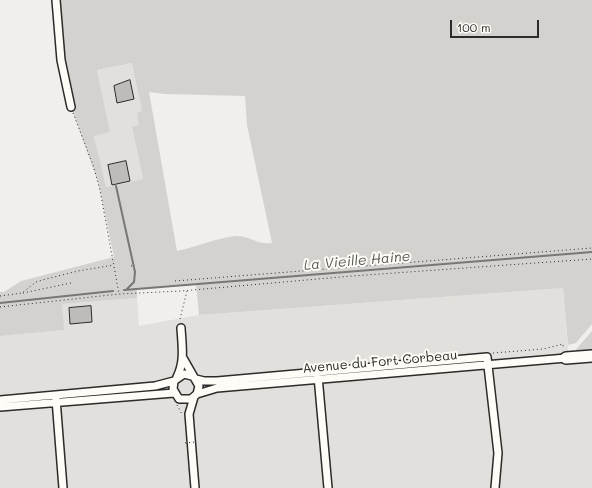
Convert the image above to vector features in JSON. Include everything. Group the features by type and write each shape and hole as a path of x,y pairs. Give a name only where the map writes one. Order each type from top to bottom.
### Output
{"highway":[{"path":"566,358 592,356"}],"street":[{"path":"56,0 61,60 71,107"},
{"path":"174,393 175,379 182,367 184,358 181,328"},
{"name":"Avenue du Fort Corbeau","path":"195,395 217,388 318,376 487,361 544,354 566,358"},
{"path":"184,358 199,386 189,414 195,488"},
{"path":"487,361 498,462 495,488"},
{"path":"0,407 155,386 184,374 194,377"},
{"path":"318,376 328,488"},
{"name":"Avenue du Fort Corbeau","path":"194,377 204,381 217,381 318,376"},
{"path":"0,400 56,399 174,393 180,398 189,414"},
{"path":"180,398 187,400 195,395"},
{"path":"56,399 63,488"}],"path":[{"path":"71,107 98,182 115,265 119,294"},
{"path":"175,282 592,248"},
{"path":"0,307 119,294 187,291 592,259"},
{"path":"22,293 36,282 78,271 115,265"},
{"path":"130,266 135,265"},
{"path":"0,296 71,283"},
{"path":"180,319 187,291"},
{"path":"185,443 196,442"}],"shaded area":[{"path":"56,0 592,0 592,324 576,343 568,345 563,288 199,315 196,285 137,289 137,298 62,304 64,330 0,336 0,292 4,292 21,281 114,257 98,182 71,107 61,60","holes":["132,63 142,111 137,113 139,125 132,127 143,179 106,187 94,136 110,132 97,70","149,92 164,94 245,96 247,125 272,243 262,243 246,237 236,236 177,251"]},
{"path":"133,63 142,112 139,125 132,128 143,179 105,187 94,135 110,132 97,70"},
{"path":"563,288 569,361 592,361 592,488 0,488 0,336 63,330 62,304 137,298 139,326 199,315"},
{"path":"592,331 592,353 572,354"}],"building":[{"path":"130,80 134,99 117,103 114,86"},
{"path":"126,161 130,181 112,185 108,165"},
{"path":"91,306 92,322 70,324 69,308"}],"waterway":[{"path":"116,186 135,272 134,282 127,289"},
{"name":"La Vieille Haine","path":"124,290 592,252"},
{"name":"La Vieille Haine","path":"0,303 113,291"}]}
